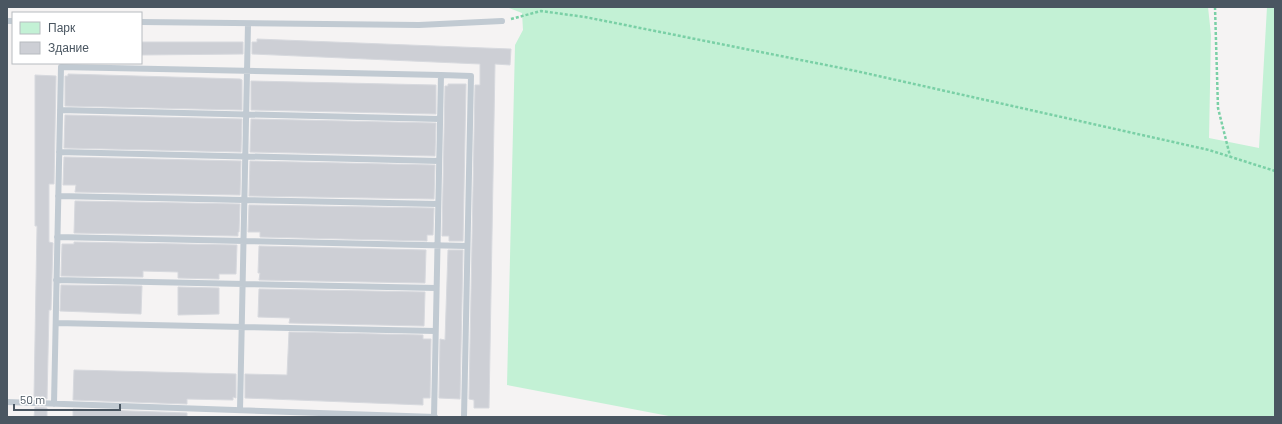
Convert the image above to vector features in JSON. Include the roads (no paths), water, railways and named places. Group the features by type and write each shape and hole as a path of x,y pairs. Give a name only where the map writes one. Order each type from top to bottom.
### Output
{"lane":[{"path":"142,22 419,25 502,21"},
{"path":"240,410 248,24"},
{"path":"54,404 61,67 470,76 464,417"},
{"path":"7,402 434,417 441,76"},
{"path":"60,110 440,119"},
{"path":"59,152 439,161"},
{"path":"58,196 438,204"},
{"path":"57,237 467,246"},
{"path":"56,280 436,288"},
{"path":"56,323 435,331"}]}
